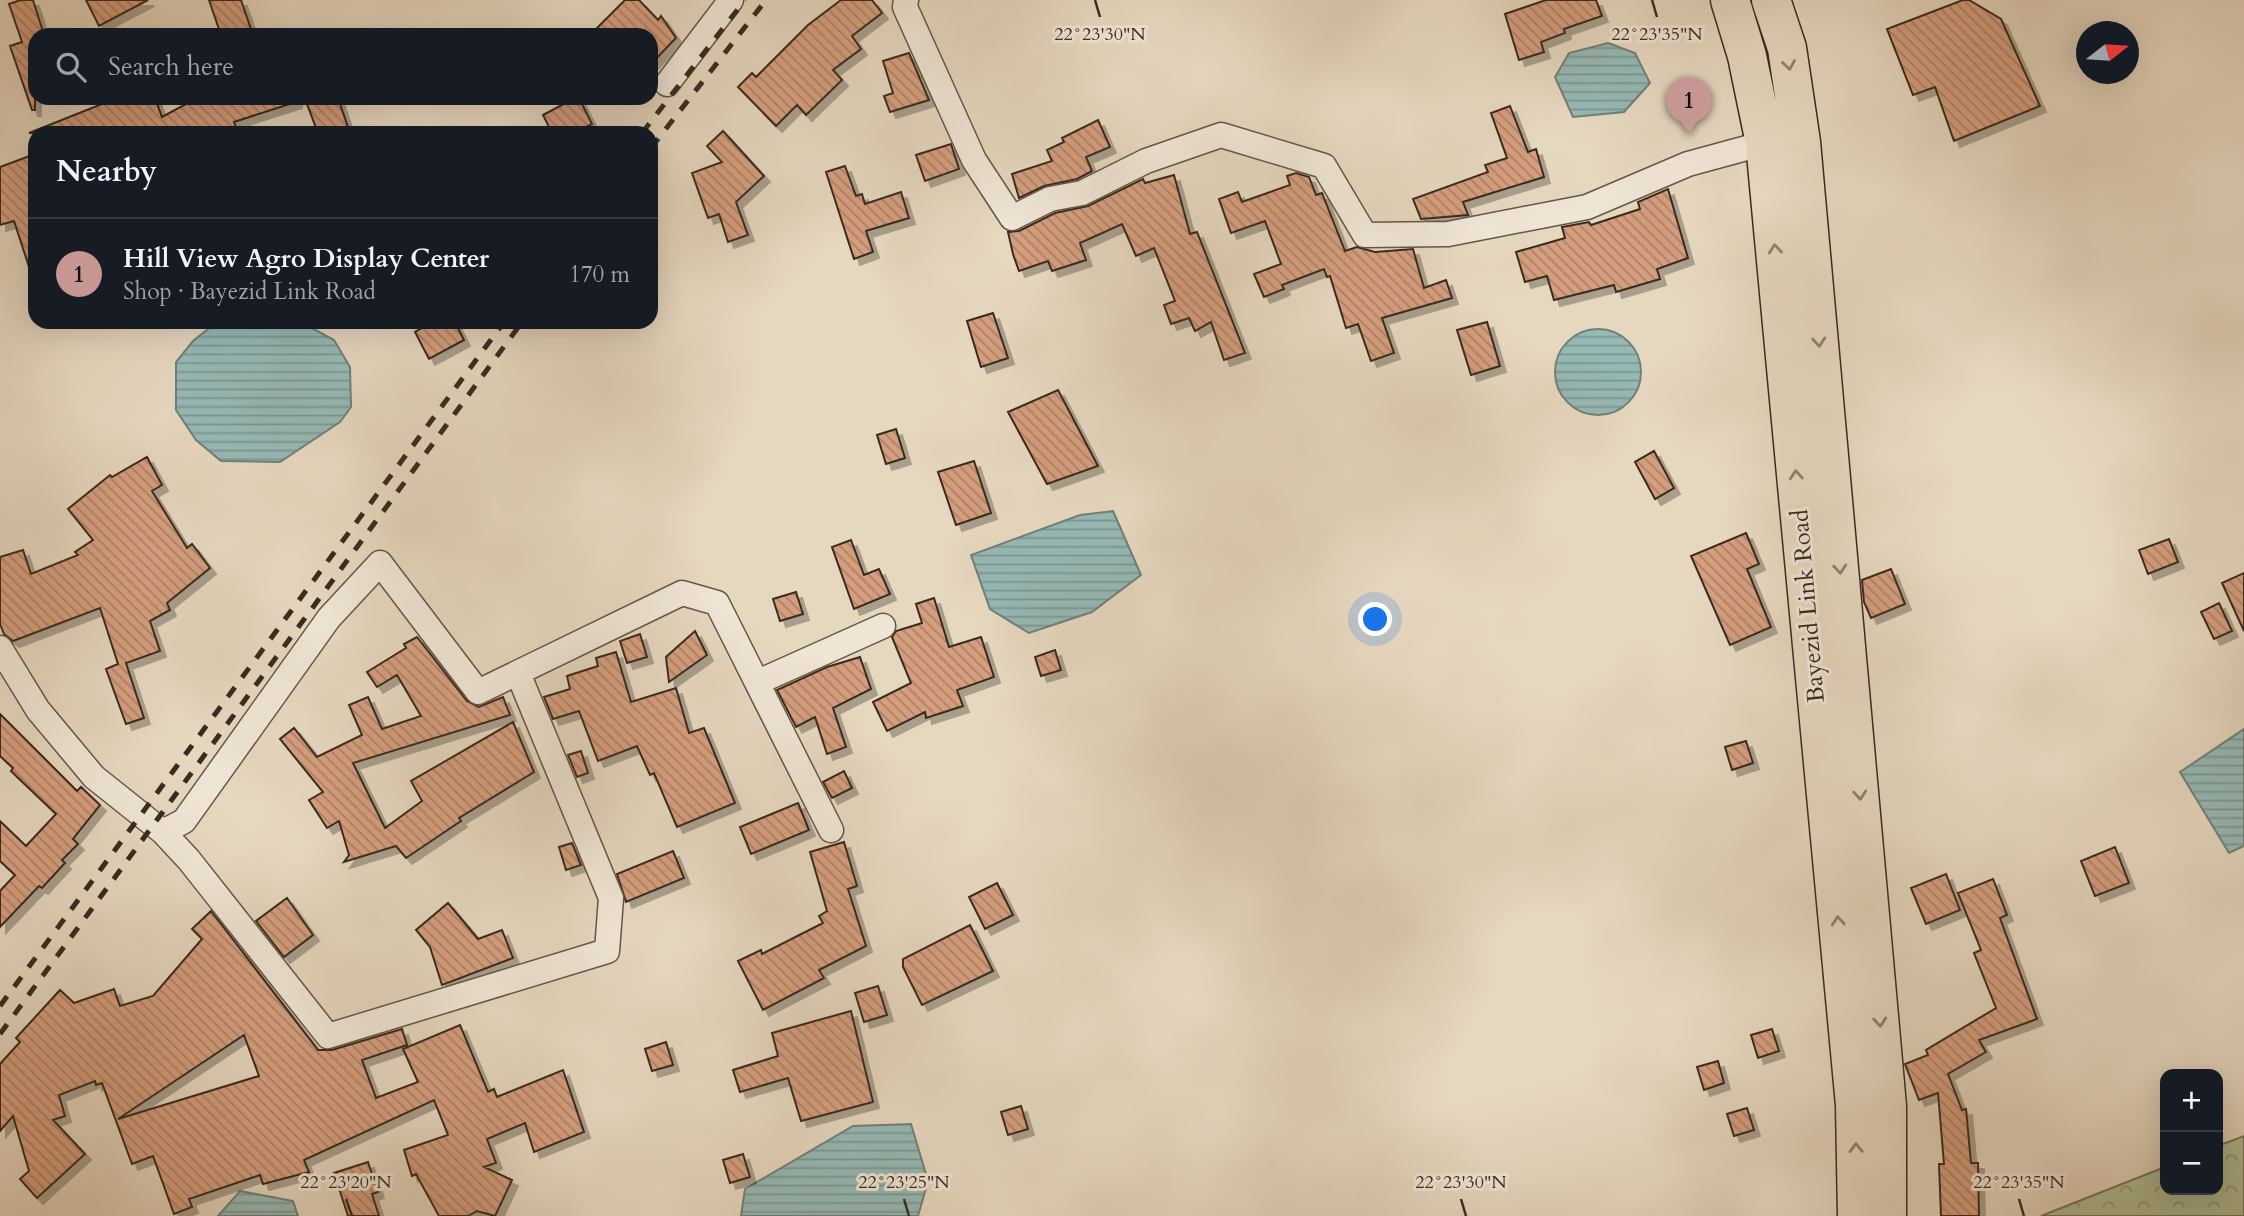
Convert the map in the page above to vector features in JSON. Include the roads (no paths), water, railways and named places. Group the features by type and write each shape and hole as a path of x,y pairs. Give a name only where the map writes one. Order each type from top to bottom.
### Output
{"main road":[{"name":"Bayezid Link Road","path":"1730,0 1747,56 1765,143 1856,1105 1857,1216"},
{"name":"Bayezid Link Road","path":"1771,0 1787,48 1801,142 1887,1106 1887,1216"}],"street":[{"path":"667,84 731,0"},
{"path":"906,0 905,7 974,160 1012,218 1050,199 1082,193 1146,161 1221,135 1324,166 1365,235 1448,234 1587,207 1688,164 1765,143"},
{"path":"163,832 184,821 329,618 380,563 478,692 682,593 717,603 831,830"},
{"path":"758,682 883,626"},
{"path":"0,648 38,710 94,777 163,832 189,860 328,1036 607,951 611,898 518,673"}],"water":[{"path":"1608,43 1635,53 1650,83 1624,112 1573,117 1555,77 1569,53"},
{"path":"208,329 314,329 334,340 350,367 351,407 340,422 280,462 221,461 196,440 176,410 176,362 193,341"},
{"path":"1598,329 1615,332 1634,348 1641,372 1638,389 1622,408 1598,415 1581,412 1562,396 1555,372 1558,355 1574,336"},
{"path":"1113,511 1141,575 1092,612 1029,633 990,609 971,555 1080,515"},
{"path":"2244,729 2244,846 2229,853 2180,772"},
{"path":"911,1124 928,1181 918,1216 741,1216 745,1189 853,1126"},
{"path":"240,1191 293,1201 298,1216 218,1216"}],"railway":[{"path":"647,126 745,0"},
{"path":"658,139 766,0"},
{"path":"0,1006 499,329"},
{"path":"0,1034 517,329"}],"place":[{"name":"Hill View Agro Display Center","path":"1689,135"}]}
